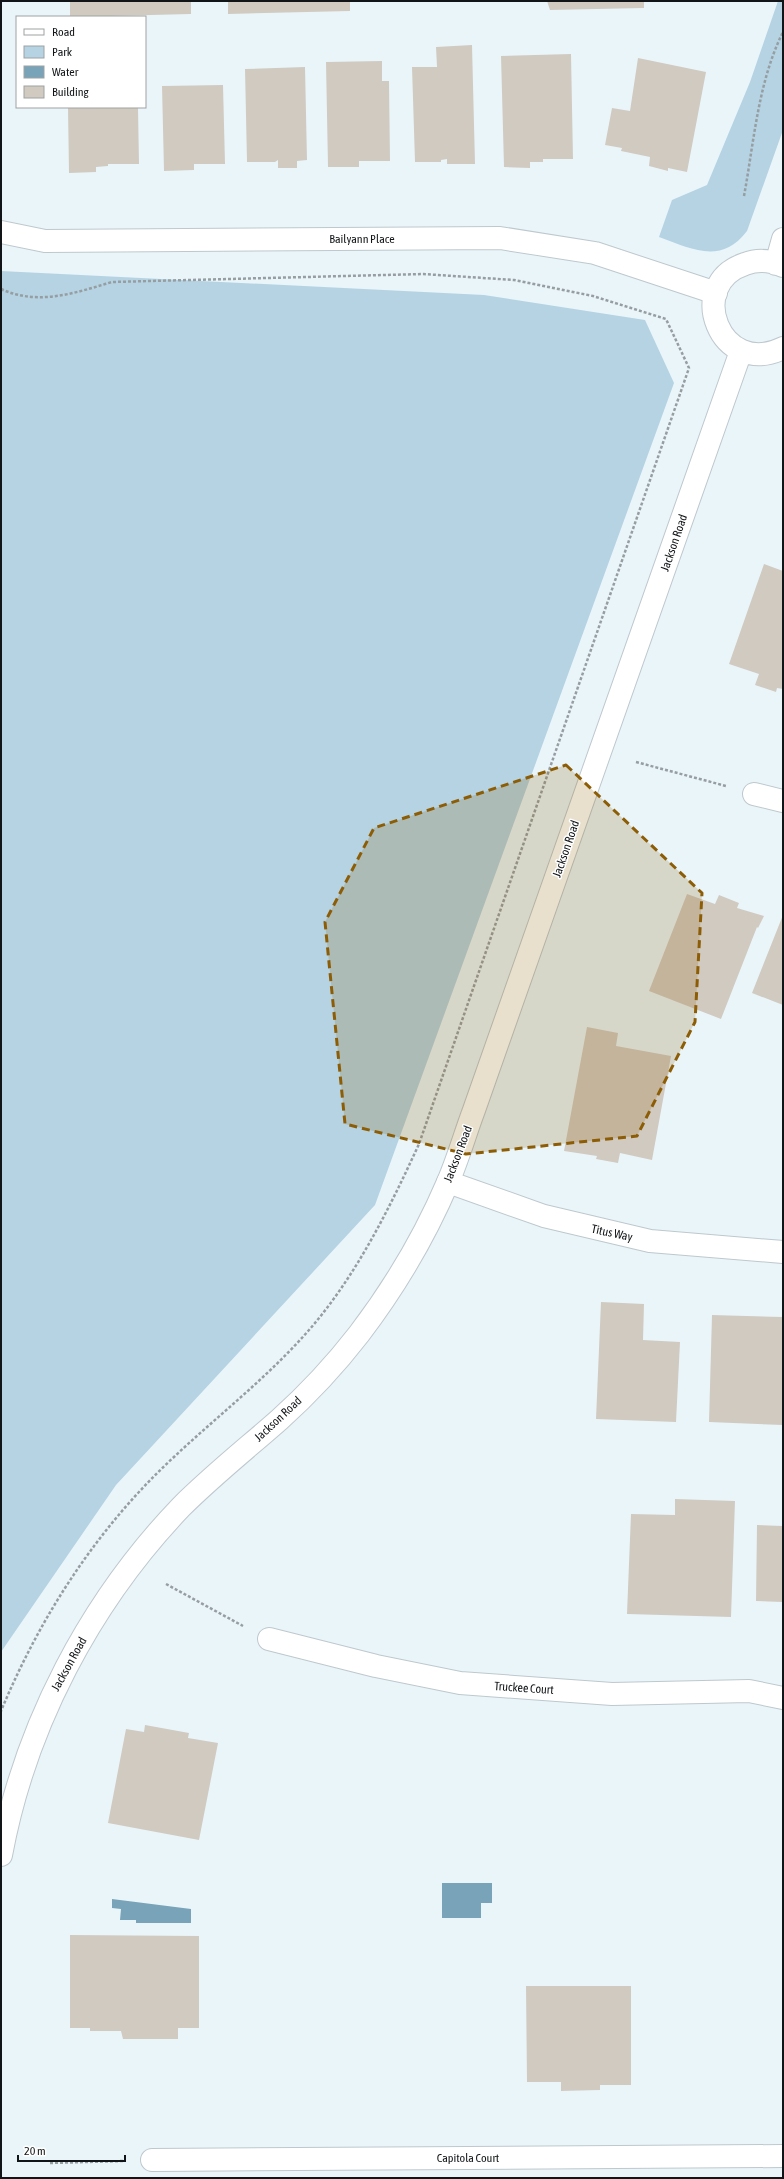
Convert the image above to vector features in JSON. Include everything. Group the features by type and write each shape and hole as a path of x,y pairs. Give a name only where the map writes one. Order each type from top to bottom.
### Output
{"street":[{"name":"Bailyann Place","path":"1,232 45,241 500,238 595,253 716,293"},
{"path":"783,239 780,265 768,261 753,261 739,266 726,274 713,301 714,316 719,330 728,342 741,351 757,355 773,353 783,348"},
{"name":"Jackson Road","path":"1,1855 18,1787 54,1692 74,1652 117,1586 181,1508 215,1475 281,1418 321,1378 359,1334 402,1271 421,1237 448,1182 741,351"},
{"path":"754,794 783,801"},
{"name":"Titus Way","path":"448,1182 544,1216 650,1241 783,1252"},
{"name":"Truckee Court","path":"269,1639 376,1666 460,1683 612,1694 749,1691 783,1698"},
{"name":"Capitola Court","path":"152,2160 783,2156"}],"path":[{"path":"744,196 765,85 772,60 783,32"},
{"path":"1,289 14,295 44,298 73,294 112,282 423,274 514,280 593,296 666,319 689,368 419,1144 390,1207 355,1267 316,1323 267,1375 174,1457 127,1506 87,1554 40,1631 18,1672 1,1711"},
{"path":"636,762 754,794"},
{"path":"166,1584 269,1639"},
{"path":"50,2163 152,2160"}],"highlighted area":[{"path":"566,765 702,893 695,1022 637,1136 466,1154 345,1124 325,922 374,828"}],"green space":[{"path":"778,1 783,1 783,130 747,231 737,242 727,248 716,251 694,249 659,237 672,200 707,185 750,82"},
{"path":"1,271 484,295 645,320 674,383 375,1205 116,1485 1,1652"}],"water":[{"path":"442,1883 492,1883 492,1903 481,1903 481,1918 442,1918"},
{"path":"112,1899 191,1909 191,1923 136,1923 136,1920 120,1920 121,1909 112,1908"}],"building":[{"path":"70,1 191,1 191,14 70,16"},
{"path":"228,1 350,1 350,11 228,14"},
{"path":"547,1 644,1 644,8 550,10"},
{"path":"472,45 475,164 447,164 447,159 441,160 441,162 415,162 412,67 437,67 436,47"},
{"path":"571,54 573,159 543,159 543,162 530,162 530,168 504,167 501,56"},
{"path":"638,58 706,72 687,172 668,168 668,171 649,166 650,157 621,151 622,148 605,145 612,108 630,111"},
{"path":"382,61 382,81 389,81 390,161 359,161 359,167 328,167 326,62"},
{"path":"305,67 307,160 297,161 297,168 278,168 278,160 275,162 247,162 245,69"},
{"path":"223,85 225,164 194,164 194,170 164,171 162,86"},
{"path":"68,108 138,108 139,164 108,164 108,166 96,167 96,172 69,173"},
{"path":"764,564 783,571 783,689 777,688 776,692 755,685 759,674 729,664"},
{"path":"687,894 715,904 719,895 739,903 737,908 764,916 758,928 757,927 721,1019 649,991"},
{"path":"783,915 783,1005 752,993"},
{"path":"587,1027 618,1033 616,1046 671,1056 652,1160 620,1153 618,1163 596,1159 597,1156 564,1151"},
{"path":"601,1302 644,1304 643,1340 680,1342 676,1422 596,1419"},
{"path":"712,1315 783,1317 783,1425 709,1422"},
{"path":"675,1499 735,1501 731,1617 627,1614 631,1514 675,1515"},
{"path":"757,1525 783,1526 783,1602 756,1601"},
{"path":"145,1725 189,1733 188,1738 218,1743 199,1840 108,1823 126,1729 144,1732"},
{"path":"70,1935 199,1936 199,2028 178,2028 178,2039 123,2039 121,2031 90,2031 90,2028 70,2028"},
{"path":"526,1986 631,1986 631,2085 600,2085 600,2090 561,2091 561,2082 527,2082"}]}
